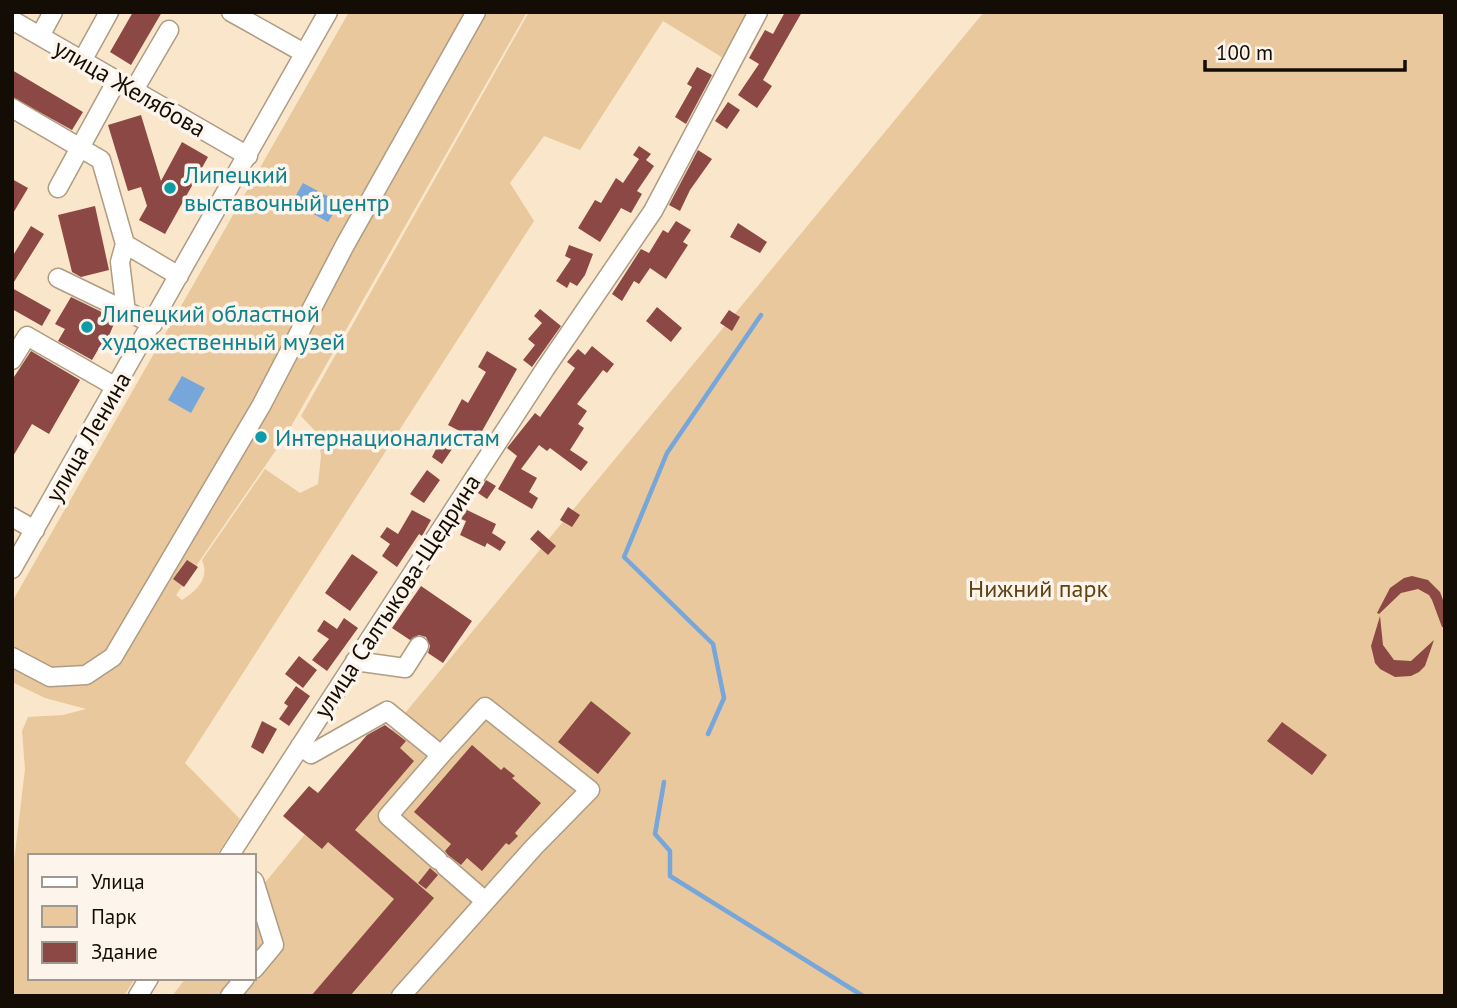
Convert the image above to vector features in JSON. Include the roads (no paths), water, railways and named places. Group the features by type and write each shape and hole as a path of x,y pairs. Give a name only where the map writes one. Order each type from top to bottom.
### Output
{"street":[{"path":"40,36 53,12"},
{"path":"82,61 109,12"},
{"path":"231,12 304,53"},
{"name":"улица Ленина","path":"12,569 153,324 327,12"},
{"path":"12,657 50,677 86,675 113,657 256,416 345,245 476,12"},
{"name":"улица Салтыкова-Щедрина","path":"232,854 545,369 653,211 758,12"},
{"name":"улица Желябова","path":"12,20 248,156"},
{"path":"134,90 169,30"},
{"path":"58,188 117,80"},
{"path":"12,108 101,160 124,244 120,262 126,312"},
{"path":"124,244 179,276"},
{"path":"58,278 153,324"},
{"path":"12,360 27,336 116,387"},
{"path":"12,517 35,530"},
{"path":"355,661 405,668 419,646"},
{"path":"401,996 485,901 590,790 485,707 388,816 485,901"},
{"path":"300,746 311,754 387,711 441,755"},
{"path":"256,888 274,946 256,967"},
{"path":"138,996 148,980"},
{"path":"230,996 243,980"}],"water":[{"path":"303,183 340,203 328,222 292,202"},
{"path":"182,376 205,388 191,413 168,400"}],"waterway":[{"path":"708,734 724,698 713,644 624,557 667,453 761,315"},
{"path":"664,782 655,834 670,851 670,876 863,996"}],"place":[{"name":"Липецкий выставочный центр","path":"170,188"},
{"name":"Липецкий областной художественный музей","path":"87,327"},
{"name":"Интернационалистам","path":"261,437"}],"park label":[{"name":"Нижний парк","path":"1038,588"}]}
